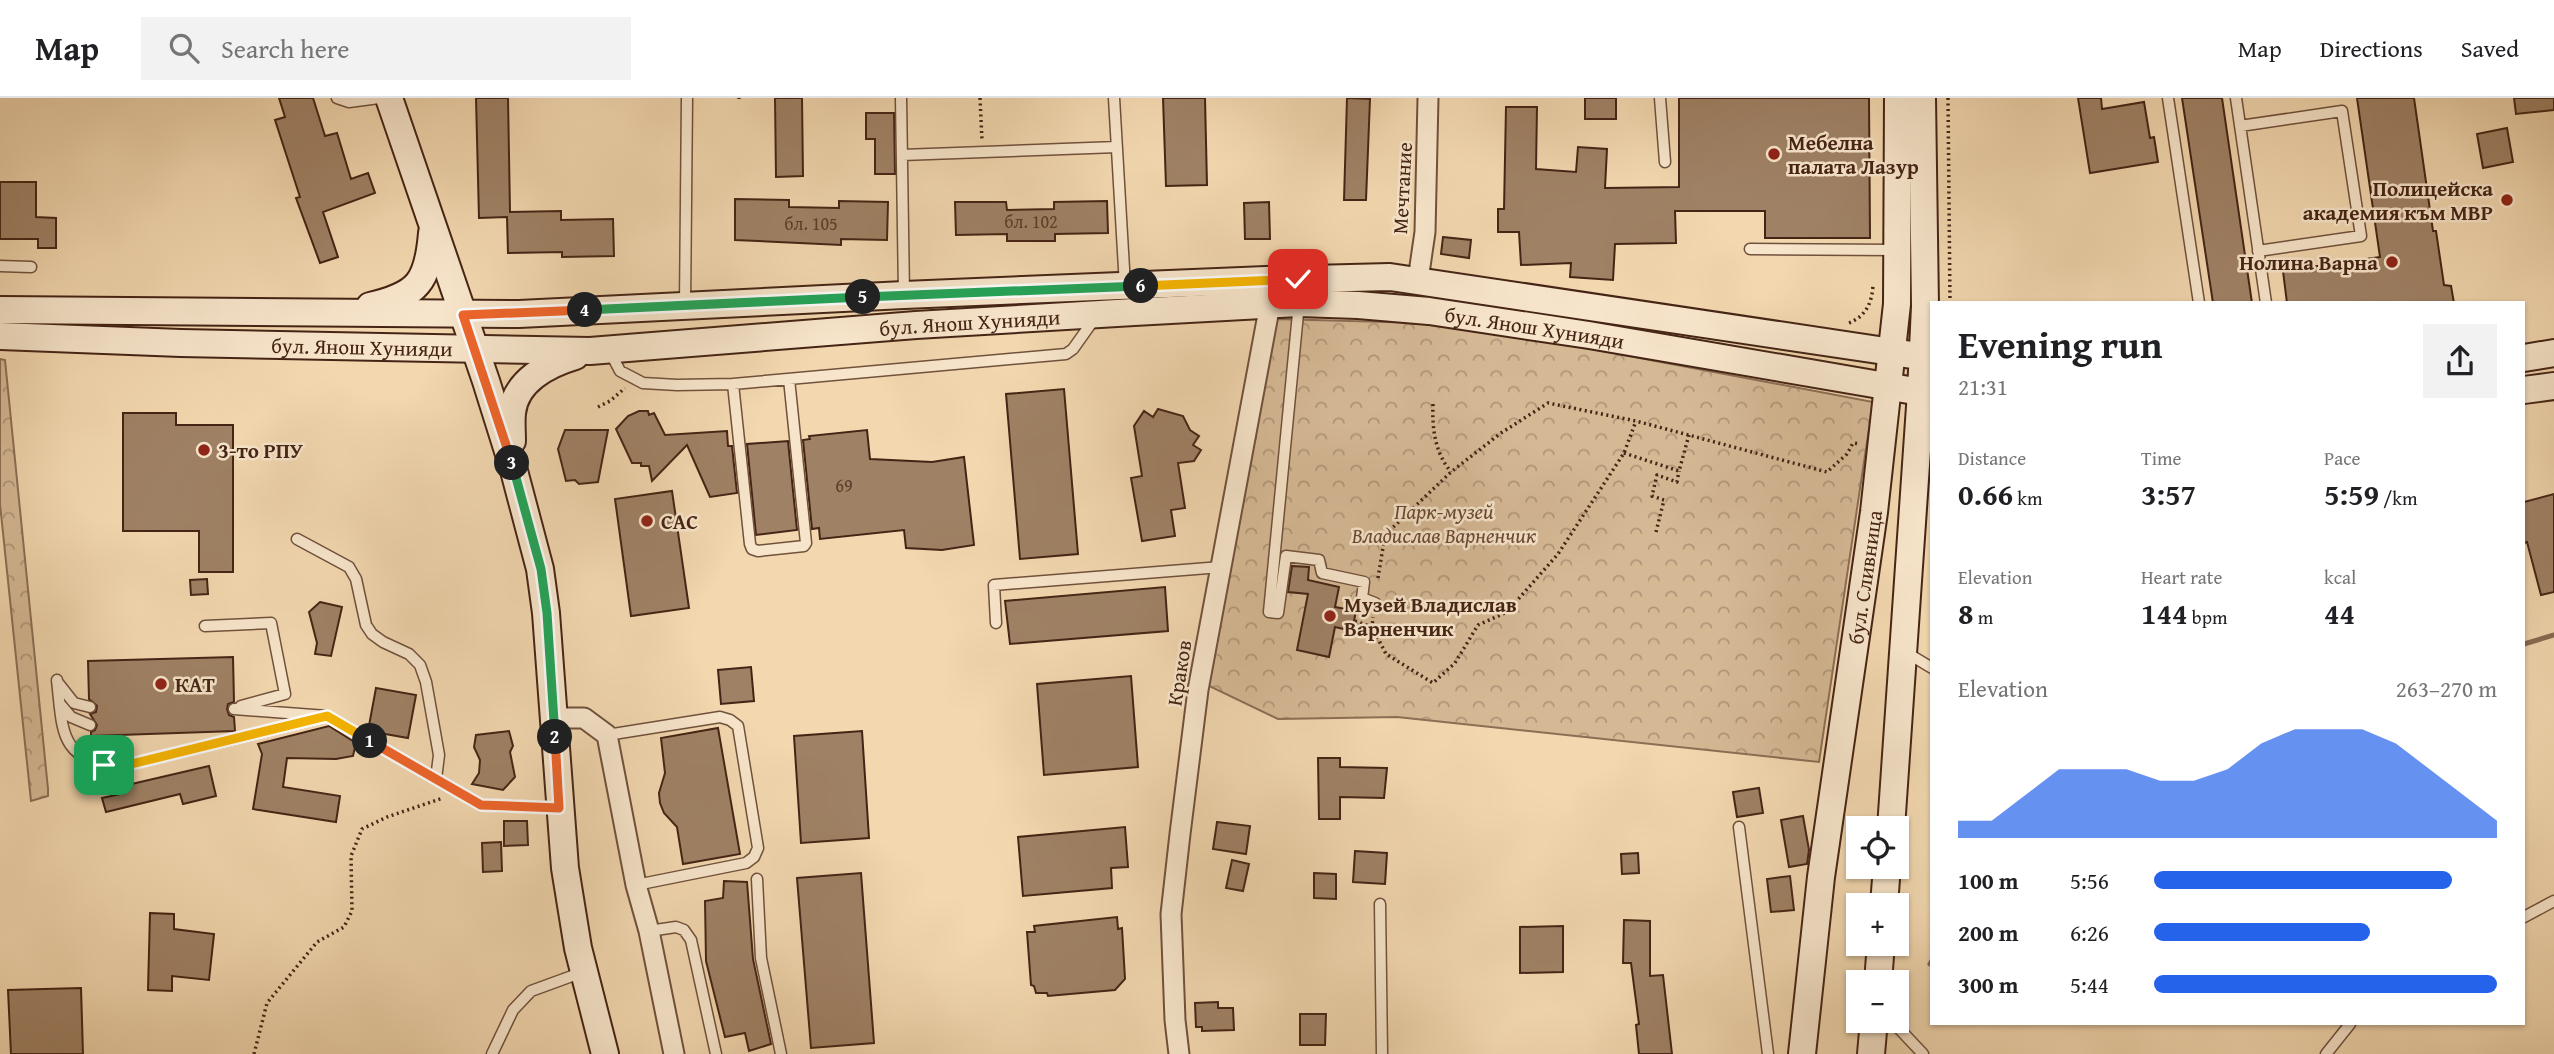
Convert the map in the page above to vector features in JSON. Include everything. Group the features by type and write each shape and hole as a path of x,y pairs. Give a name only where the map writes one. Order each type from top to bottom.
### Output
{"street":[{"path":"390,98 513,467 541,569 547,613 559,808 572,920 605,1054"},
{"name":"Мечтание","path":"1418,280 1425,232 1428,98"},
{"name":"бул. Сливница","path":"1802,1054 1821,877 1874,512 1889,386 1899,250 1898,98"},
{"name":"бул. Сливница","path":"1892,816 1903,650 1927,393 1922,98"},
{"path":"341,313 401,297 414,289 430,260 432,228"},
{"name":"бул. Янош Хунияди","path":"0,310 463,315 1363,277 1418,280 1927,357"},
{"name":"бул. Янош Хунияди","path":"0,336 475,350 599,350 916,325 1299,303 1390,306 1429,311 1588,335 1927,393"},
{"name":"Краков","path":"1179,1054 1171,914 1198,690 1270,304"},
{"path":"513,467 512,410 520,391 536,374 552,363 599,350"},
{"path":"2525,358 2554,353"},
{"path":"2525,390 2554,386"},
{"path":"554,718 584,718 607,735 636,885 649,931 674,1054"},
{"path":"1871,1054 1873,1033"}],"lane":[{"path":"337,98 349,102 379,98"},
{"path":"685,305 687,98"},
{"path":"901,98 904,295"},
{"path":"1114,98 1125,286"},
{"path":"1660,98 1665,162"},
{"path":"2168,98 2199,301"},
{"path":"2236,98 2266,301"},
{"path":"2240,126 2342,111 2361,236 2258,251"},
{"path":"902,155 1117,147"},
{"path":"1750,249 1899,250"},
{"path":"0,266 31,267"},
{"path":"1299,303 1269,612 1278,613 1286,556 1319,560 1322,573 1364,582 1362,598 1375,603"},
{"path":"599,350 620,371 643,383 733,384 1066,354 1073,349 1097,314"},
{"path":"733,384 750,544 752,549 758,551 804,546 806,543 789,379"},
{"path":"297,539 349,567 356,579 366,625 372,634 409,654 420,665 426,682 439,755 436,779"},
{"path":"996,623 994,585 1222,567"},
{"path":"205,626 271,623 285,694 234,709 327,716 481,805 559,808"},
{"path":"1903,650 1930,667"},
{"path":"90,707 74,703 57,680 63,732 69,746 91,761 123,766 327,716"},
{"path":"60,704 71,717 90,725"},
{"path":"607,735 720,718 730,720 738,726 758,848 754,857 746,863 636,885"},
{"path":"1739,827 1768,1054"},
{"path":"757,879 761,958 781,1054"},
{"path":"2525,916 2554,901"},
{"path":"1380,904 1382,1054"},
{"path":"649,931 676,927 684,930 691,940 716,1054"},
{"path":"492,1054 513,1010 531,991 583,972"},
{"path":"2326,1054 2349,1025"},
{"path":"1903,1033 1923,1054"}],"path":[{"path":"980,98 982,152"},
{"path":"1948,98 1950,301"},
{"path":"598,407 625,388"},
{"path":"1636,421 1625,453 1558,554 1507,612 1478,625 1455,663 1433,682 1386,654 1372,626 1385,536 1451,472 1502,433 1548,403 1636,421 1827,472 1847,454 1853,443 1863,444"},
{"path":"1433,404 1432,430 1442,461 1451,472"},
{"path":"1656,532 1664,500 1652,496 1657,475 1676,482 1689,435"},
{"path":"1625,453 1679,471"},
{"path":"1355,621 1372,626"},
{"path":"254,1054 267,1003 317,942 344,927 352,911 351,856 362,829 387,817 460,793"}],"green space":[{"name":"Парк-музей Владислав Варненчик","path":"1277,319 1459,324 1873,402 1819,762 1397,717 1278,719 1207,685"},
{"path":"0,359 5,360 48,789 48,796 31,801 0,504"}],"building":[{"path":"279,98 313,98 325,136 337,133 351,179 368,173 375,193 323,212 338,257 320,263 296,198 300,197 275,120 285,117"},
{"path":"476,98 508,98 510,212 561,211 561,220 613,219 614,256 562,257 562,252 508,253 507,217 479,218"},
{"path":"775,98 802,98 803,176 776,177"},
{"path":"1163,98 1205,98 1207,185 1166,186"},
{"path":"1347,98 1370,99 1366,200 1344,200"},
{"path":"1585,98 1616,98 1616,119 1585,119"},
{"path":"1679,98 1869,98 1870,238 1765,238 1765,211 1675,211 1676,243 1615,244 1613,280 1570,277 1571,263 1521,265 1519,232 1498,232 1498,209 1504,209 1506,107 1537,107 1536,169 1576,172 1578,147 1607,149 1605,188 1679,187"},
{"path":"2078,98 2101,98 2102,109 2144,102 2150,138 2154,137 2158,162 2090,173"},
{"path":"2182,98 2222,98 2252,301 2213,301"},
{"path":"2357,98 2414,98 2433,231 2436,231 2444,285 2451,286 2454,301 2287,301 2283,271 2380,257"},
{"path":"2514,98 2554,98 2554,110 2516,114"},
{"path":"866,113 894,113 895,174 875,174 875,139 866,139"},
{"path":"2507,128 2513,162 2483,168 2477,134"},
{"path":"0,182 36,182 36,217 56,218 56,248 38,248 38,239 0,239"},
{"path":"735,199 789,200 789,207 839,208 839,201 888,202 887,240 841,239 841,245 735,240"},
{"path":"1107,201 1108,233 1055,234 1055,241 1007,241 1007,234 956,235 955,202 1006,202 1007,210 1054,209 1054,202"},
{"path":"1269,202 1270,239 1245,239 1244,203"},
{"path":"1443,237 1471,240 1469,258 1441,254"},
{"path":"1064,389 1078,554 1020,559 1006,394"},
{"path":"1158,409 1183,416 1190,430 1199,436 1193,445 1201,450 1194,461 1178,463 1185,508 1171,510 1175,536 1142,541 1131,478 1142,476 1134,426 1144,411 1153,417"},
{"path":"639,411 648,411 649,415 654,413 665,435 727,431 728,446 732,446 737,493 710,497 687,445 652,481 649,466 632,463 616,429 628,416"},
{"path":"123,413 176,413 176,425 233,425 233,572 199,572 199,531 123,531"},
{"path":"565,430 608,430 598,482 579,484 575,480 566,481 558,449"},
{"path":"867,430 870,459 932,462 964,457 974,545 942,550 906,548 904,530 820,539 819,528 812,529 803,440 810,439 809,436"},
{"path":"788,441 797,530 756,535 747,444"},
{"path":"672,491 689,608 631,616 615,499"},
{"path":"2554,494 2554,592 2541,595 2527,542 2525,543 2525,502"},
{"name":"Музей Владислав Варненчик","path":"1292,566 1309,567 1308,580 1339,587 1335,607 1356,611 1352,631 1335,627 1329,657 1297,650 1308,594 1288,592"},
{"path":"207,579 208,594 191,595 190,580"},
{"path":"1165,587 1168,631 1010,644 1005,601"},
{"path":"320,602 342,607 331,656 315,654 317,643 309,612"},
{"name":"КАТ","path":"233,657 234,702 228,704 227,709 229,715 234,717 235,731 91,736 97,725 90,714 96,712 97,706 89,699 88,661"},
{"path":"751,667 754,701 721,704 718,670"},
{"path":"1131,676 1138,767 1044,775 1037,684"},
{"path":"376,688 416,695 408,738 368,731"},
{"path":"329,726 356,743 353,756 336,759 287,758 283,787 340,796 336,822 253,809 262,754 258,744"},
{"path":"718,728 740,854 683,864 677,827 664,813 660,803 659,793 665,773 661,738"},
{"path":"509,731 515,777 503,790 472,784 479,773 480,760 474,747 476,735"},
{"path":"862,731 869,838 801,843 794,736"},
{"path":"1318,758 1340,758 1340,767 1387,768 1384,798 1340,797 1340,819 1319,819"},
{"path":"209,766 216,796 183,804 180,794 106,812 102,798 125,793 123,786"},
{"path":"1759,788 1763,813 1737,817 1733,792"},
{"path":"1803,816 1809,850 1807,864 1789,867 1781,820"},
{"path":"504,821 527,821 528,845 504,846"},
{"path":"1217,822 1250,826 1246,854 1213,849"},
{"path":"1125,827 1128,867 1111,868 1112,888 1023,896 1018,837"},
{"path":"501,842 502,871 483,872 482,843"},
{"path":"1355,851 1387,853 1385,884 1353,882"},
{"path":"1638,853 1639,873 1622,874 1621,854"},
{"path":"1232,860 1249,864 1243,891 1226,888"},
{"path":"861,873 874,1043 811,1048 797,878"},
{"path":"1314,873 1336,874 1336,899 1314,898"},
{"path":"1790,876 1794,910 1771,912 1767,879"},
{"path":"724,881 747,882 753,959 771,1044 749,1051 745,1033 725,1037 706,961 705,901 723,898"},
{"path":"150,913 174,914 174,929 214,934 209,980 172,976 172,991 148,990"},
{"path":"1117,917 1118,929 1122,928 1125,979 1115,990 1048,996 1047,993 1036,993 1031,985 1027,932 1035,932 1034,926"},
{"path":"1624,920 1650,921 1650,976 1663,975 1672,1054 1639,1054 1636,1025 1639,1024 1631,963 1623,963"},
{"path":"1563,926 1563,972 1520,973 1520,927"},
{"path":"81,988 83,1054 11,1054 8,990"},
{"path":"1218,1002 1218,1008 1233,1008 1234,1030 1202,1031 1202,1027 1196,1027 1195,1003"},
{"path":"1300,1014 1326,1014 1325,1045 1300,1045"}],"waterway":[{"path":"2525,644 2554,635"}],"place":[{"name":"Мебелна палата Лазур","path":"1774,154"},
{"name":"Полицейска академия към МВР","path":"2507,200"},
{"name":"Нолина Варна","path":"2392,262"},
{"name":"3-то РПУ","path":"204,450"},
{"name":"САС","path":"647,521"},
{"name":"Музей Владислав Варненчик","path":"1330,616"},
{"name":"КАТ","path":"161,684"}],"route":[{"path":"104,765 123,766 327,716 481,805 559,808 547,613 541,569 513,467 463,315 1298,279"}]}
